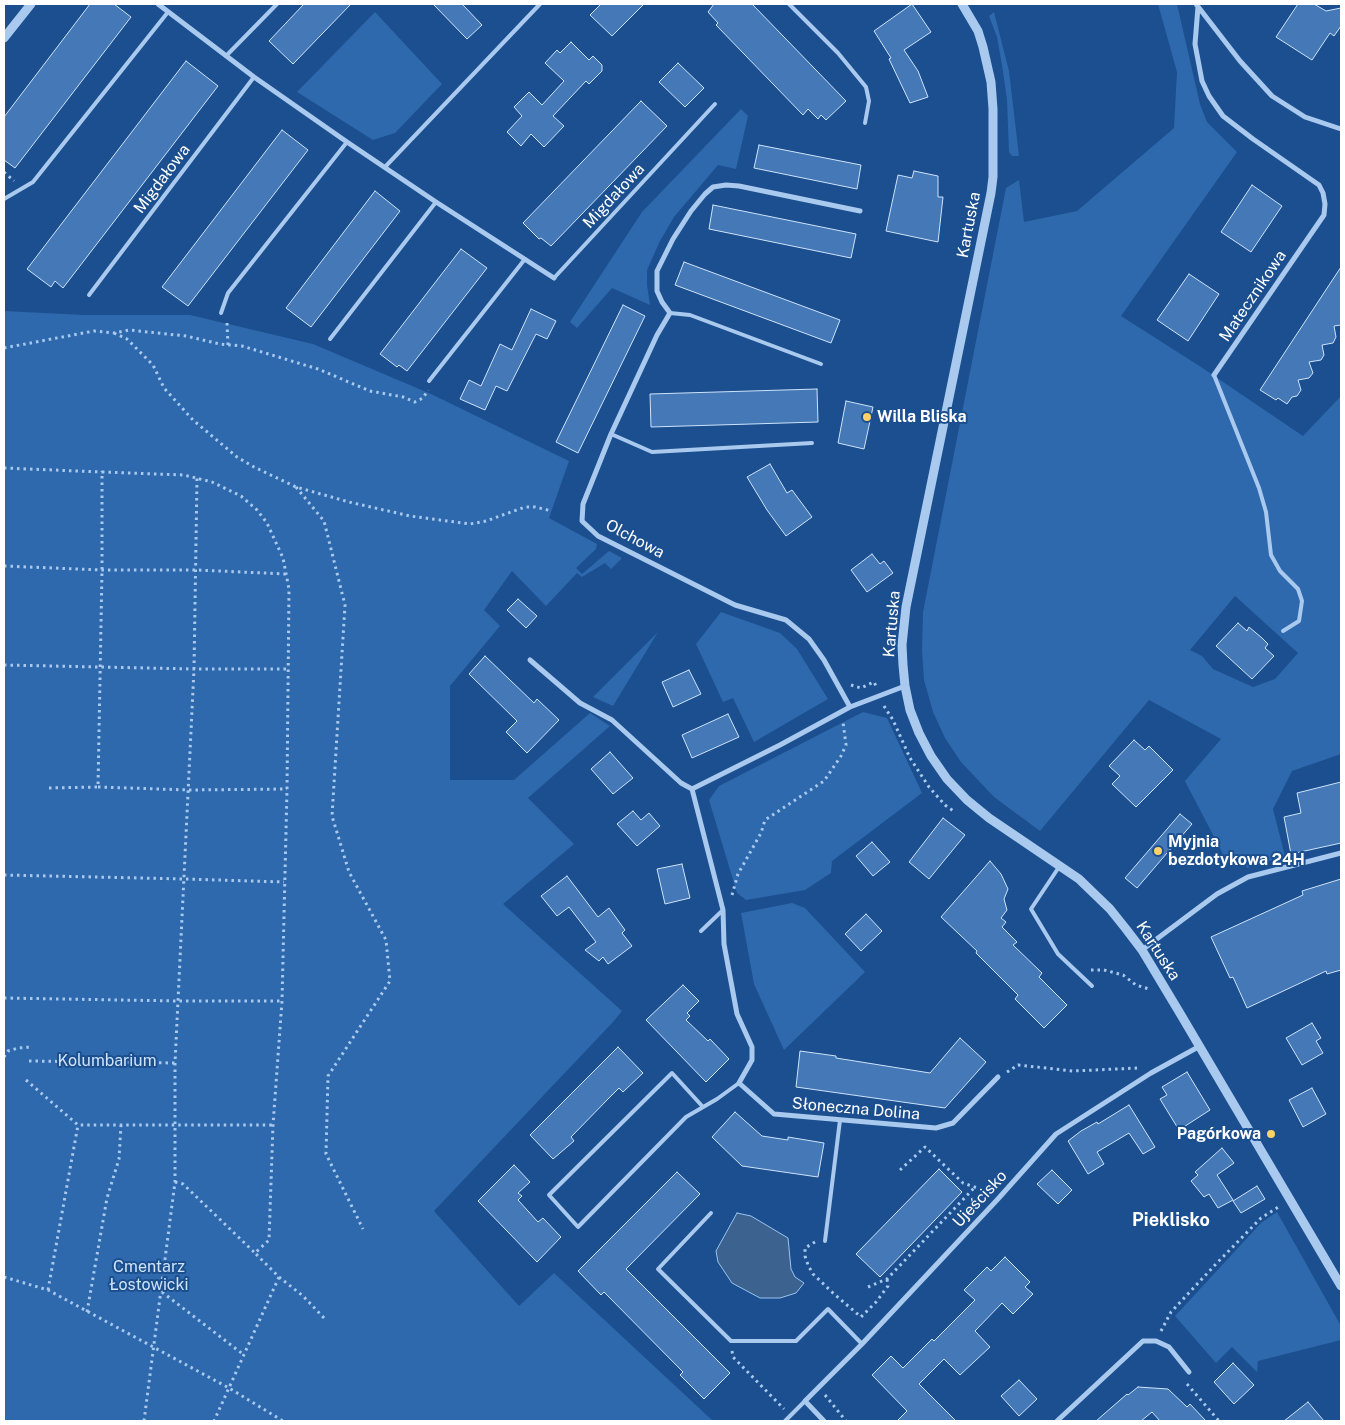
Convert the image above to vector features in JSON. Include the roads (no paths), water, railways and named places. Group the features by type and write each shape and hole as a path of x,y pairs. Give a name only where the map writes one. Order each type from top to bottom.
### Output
{"street":[{"path":"4,38 31,4"},
{"name":"Migdałowa","path":"158,4 254,77 347,142 554,278"},
{"name":"Kartuska","path":"962,4 978,31 991,82 994,129 992,193 906,607 902,645 905,686 910,710 931,756 967,800 989,818 1079,879 1110,909 1142,950 1341,1286"},
{"path":"1197,6 1240,61 1272,96 1305,117 1341,129"},
{"name":"Matecznikowa","path":"1197,6 1195,44 1202,81 1208,96 1223,116 1319,185 1325,204 1324,215 1214,376"},
{"path":"670,314 657,291 657,270 673,239 691,211 705,194 714,187 726,185 739,186 860,211"},
{"name":"Olchowa","path":"670,314 658,335 612,434 583,504 582,521 598,536 735,605 786,620 809,638 850,706"},
{"path":"530,660 580,703 612,720 681,783 692,789 723,910 724,944 737,1014 752,1047 752,1060 739,1083"},
{"path":"692,789 780,745 850,706 905,686"},
{"path":"1142,950 1217,894 1248,877 1341,853"},
{"name":"Ujeścisko","path":"805,1401 862,1344 1056,1134 1151,1073 1200,1046"},
{"name":"Słoneczna Dolina","path":"739,1083 774,1114 936,1128 953,1123 998,1077"},
{"path":"1057,1421 1144,1341 1156,1341 1169,1347 1189,1372"},
{"path":"805,1401 824,1421"}],"lane":[{"path":"226,56 277,4"},
{"path":"385,167 540,4"},
{"path":"789,4 838,52 866,87 869,101 865,123"},
{"path":"4,198 33,182 168,12"},
{"name":"Migdałowa","path":"89,295 254,77"},
{"name":"Migdałowa","path":"554,278 715,104"},
{"path":"221,313 228,293 347,142"},
{"path":"330,339 436,202"},
{"path":"429,381 525,259"},
{"path":"670,314 690,315 821,364"},
{"name":"Matecznikowa","path":"1214,376 1260,488 1266,512 1271,555 1280,570 1298,589 1302,601 1299,621 1284,631"},
{"path":"612,434 652,452 812,444"},
{"path":"1060,866 1031,909 1058,954 1092,986"},
{"path":"702,931 723,910"},
{"path":"703,1107 672,1073 549,1196 578,1227 686,1117 703,1107 739,1083"},
{"path":"825,1241 840,1120"},
{"path":"711,1213 658,1269 731,1341 796,1341 828,1309 862,1344"},
{"name":"Ujeścisko","path":"784,1421 805,1401"}],"place":[{"name":"Willa Bliska","path":"867,417"},
{"name":"Myjnia bezdotykowa 24H","path":"1158,851"},
{"name":"Pagórkowa","path":"1271,1134"}],"district":[{"name":"Pieklisko","path":"1171,1220"}],"park label":[{"name":"Kolumbarium","path":"107,1061"},
{"name":"Cmentarz Łostowicki","path":"149,1276"}]}
